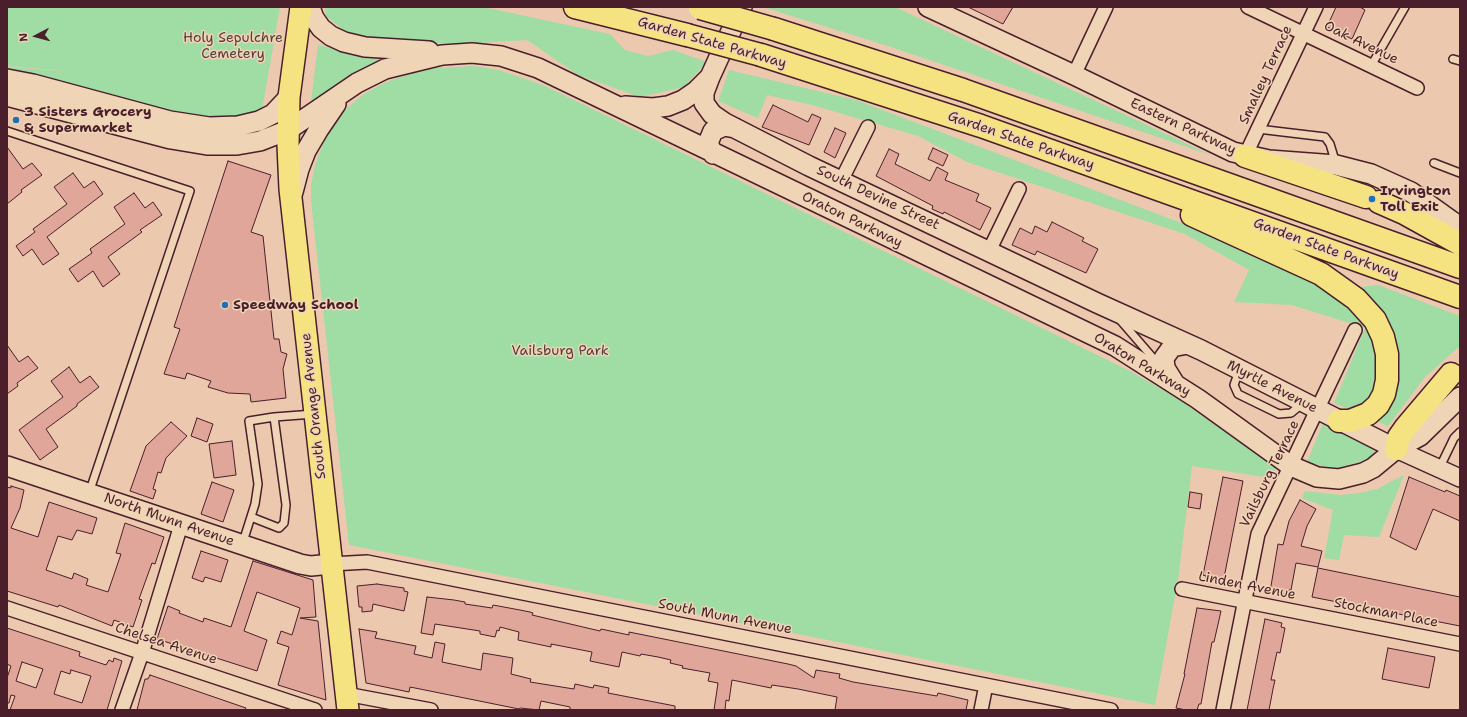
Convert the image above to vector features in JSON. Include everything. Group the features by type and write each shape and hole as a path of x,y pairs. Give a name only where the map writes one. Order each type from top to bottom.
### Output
{"highway":[{"name":"Garden State Parkway","path":"575,7 687,35 886,94 1060,154 1460,297"},
{"name":"Garden State Parkway","path":"697,8 774,29 950,85 1460,267"},
{"path":"1060,154 1305,266 1336,284 1360,302 1375,320 1383,337 1388,364 1386,388 1378,406 1368,414 1350,420 1339,421"},
{"path":"1245,156 1372,199 1404,213 1460,230"},
{"path":"1396,449 1399,437 1406,427 1457,367"}],"main road":[{"name":"South Orange Avenue","path":"301,7 289,97 288,130 291,205 347,702"},
{"path":"310,7 314,18 321,28 331,36 350,44 365,47 472,53"},
{"name":"Eastern Parkway","path":"928,7 1074,75 1222,147 1245,156 1269,160 1336,165 1370,174 1397,185 1423,200 1460,230"},
{"path":"610,103 644,108 668,106 690,96 710,77 742,8"},
{"name":"Oraton Parkway","path":"7,96 158,136 196,143 223,145 245,144 270,138 288,130 347,89 371,75 395,66 429,57 472,53 501,56 527,64 610,103 713,154 1115,346 1198,398 1290,466 1317,477 1339,479 1363,473 1373,468 1396,449 1420,436 1460,397"},
{"name":"South Devine Street","path":"710,77 704,93 706,108 718,119 841,181 1082,296"},
{"path":"7,79 33,84 170,121 209,127 238,126 258,121 273,114 289,97"},
{"path":"291,205 299,169 306,151 319,128 347,89"},
{"path":"713,154 708,143 712,131 724,126 735,128"},
{"name":"Myrtle Avenue","path":"1082,296 1187,344 1396,449"},
{"path":"1175,384 1165,368 1164,358 1172,347 1187,344"},
{"name":"North Munn Avenue","path":"7,466 306,566 332,564"}],"street":[{"path":"1074,75 1106,7"},
{"name":"Oak Avenue","path":"1248,7 1417,88"},
{"name":"Smalley Terrace","path":"1245,156 1316,7"},
{"path":"841,181 868,127"},
{"path":"989,251 1019,189"},
{"name":"Vailsburg Terrace","path":"1223,710 1258,534 1290,466 1310,407 1355,330"},
{"name":"Myrtle Avenue","path":"1396,449 1460,478"},
{"path":"122,710 142,653 181,525"},
{"name":"South Munn Avenue","path":"332,564 367,562 1111,710"},
{"name":"Linden Avenue","path":"1182,589 1307,614"},
{"name":"Chelsea Avenue","path":"7,608 315,710"},
{"name":"Stockman Place","path":"1307,614 1460,644"},
{"path":"981,710 986,685"},
{"path":"347,702 428,710"}],"lane":[{"path":"1371,66 1405,7"},
{"path":"1258,129 1325,137 1330,144 1336,165"},
{"path":"7,131 190,191 89,493"},
{"path":"1434,163 1460,173"},
{"path":"1110,309 1144,345 1175,384"},
{"path":"242,545 251,517 258,484 250,421 274,416 314,414"},
{"path":"251,517 279,528 284,523 286,505 274,416"},
{"path":"1439,469 1454,438 1460,432"}],"green space":[{"name":"Holy Sepulchre Cemetery","path":"7,7 280,7 262,110 240,120 201,122 7,71 7,67 77,72 7,66"},
{"path":"325,7 483,7 610,34 625,50 648,56 673,50 707,62 684,87 640,97 578,75 527,40 462,44 355,39 326,16"},
{"path":"763,7 895,7 1211,155 888,46"},
{"path":"318,45 380,59 311,102"},
{"name":"Vailsburg Park","path":"474,66 499,70 543,85 1130,371 1180,400 1276,468 1271,478 1192,466 1178,580 1155,705 349,545 311,201 311,185 315,165 323,144 334,125 347,108 364,94 384,83 409,74 435,68"},
{"path":"729,70 856,100 1279,260 1333,290 1378,285 1460,316 1460,346 1425,377 1388,426 1334,403 1365,328 1292,305 1234,302 1249,270 1185,234 967,162 918,136 812,105 767,95 758,118 718,101"},
{"path":"1323,423 1375,448 1373,458 1334,469 1307,462"},
{"path":"1404,475 1379,537 1344,535 1339,560 1324,558 1333,510 1302,498 1305,491 1341,495 1359,493 1377,489"}],"building":[{"path":"968,7 1013,7 1003,24"},
{"path":"1336,7 1360,7 1365,10 1352,39 1327,27"},
{"path":"773,105 808,122 812,114 821,118 809,145 762,127"},
{"path":"835,128 846,133 835,158 824,152"},
{"path":"7,147 23,169 32,163 42,175 21,190 22,192 7,204"},
{"path":"933,148 948,155 943,166 928,159"},
{"path":"889,149 899,154 895,164 930,181 937,167 948,173 945,180 979,194 976,201 991,208 980,230 944,212 943,214 932,209 933,206 876,176"},
{"path":"228,161 271,175 251,232 263,236 274,339 279,339 281,352 287,354 283,369 286,398 251,402 250,394 228,393 208,387 211,381 187,373 185,379 164,374 180,329 174,327"},
{"path":"73,173 84,188 94,181 103,194 47,237 59,254 43,265 32,249 23,256 16,246 35,232 33,229 67,204 54,187"},
{"path":"134,193 145,208 153,202 162,215 140,230 142,232 108,257 120,274 103,287 93,271 78,282 69,269 92,253 90,249 125,224 114,207"},
{"path":"1052,222 1084,238 1082,241 1098,249 1086,273 1037,251 1035,255 1012,245 1020,228 1032,234 1035,226 1047,232"},
{"path":"7,345 19,362 28,356 38,368 17,383 18,386 7,394"},
{"path":"69,367 80,383 90,376 99,387 77,404 77,406 46,429 58,447 40,460 19,430 63,397 51,381"},
{"path":"197,418 213,424 207,442 191,436"},
{"path":"171,422 187,436 166,458 161,473 158,472 153,489 156,490 153,499 130,491 146,446"},
{"path":"232,441 236,475 214,478 209,444"},
{"path":"1223,477 1243,481 1223,583 1206,580 1206,576 1203,575"},
{"path":"1409,477 1445,492 1446,490 1460,496 1460,521 1433,509 1416,550 1390,537"},
{"path":"212,482 234,490 223,522 201,514"},
{"path":"11,486 24,490 20,508 11,528 38,537 49,502 97,518 92,534 77,530 72,540 58,536 46,570 72,579 74,573 88,579 86,585 108,592 121,554 116,553 125,523 164,537 155,564 152,563 139,599 142,600 133,627 114,620 112,626 59,605 58,607 7,591 7,487 11,488"},
{"path":"1190,492 1202,494 1200,509 1188,507"},
{"path":"1300,500 1316,509 1307,526 1301,546 1322,551 1318,567 1296,563 1291,590 1289,590 1288,595 1270,592 1278,544 1283,545 1289,521"},
{"path":"201,551 228,560 221,582 205,577 203,582 192,578"},
{"path":"253,561 313,580 316,617 300,618 318,621 326,700 278,685 289,647 277,643 281,631 292,635 300,608 257,592 244,631 267,640 257,671 157,639 168,606 180,611 179,613 203,622 204,618 231,627"},
{"path":"1318,568 1460,597 1460,626 1312,597"},
{"path":"377,584 404,588 404,591 408,592 404,611 373,604 372,611 362,612 362,607 359,607 357,586"},
{"path":"427,597 454,600 465,602 465,604 492,608 493,605 520,610 533,613 532,615 600,631 601,629 629,635 629,632 788,664 796,666 814,678 816,670 840,674 839,678 853,682 937,696 938,693 968,700 966,710 835,710 837,697 772,685 771,688 732,680 729,701 726,700 725,710 714,710 718,683 708,681 710,673 682,668 683,666 670,663 671,660 622,652 619,667 590,661 592,652 551,644 551,647 518,640 519,632 500,627 499,631 497,630 495,637 480,634 480,631 435,624 433,635 421,633"},
{"path":"1197,608 1221,611 1214,642 1212,642 1201,704 1199,704 1197,710 1186,710 1176,708 1185,674"},
{"path":"1265,619 1282,623 1281,627 1285,628 1280,653 1277,652 1271,680 1275,680 1269,710 1247,710"},
{"path":"7,628 80,652 79,656 106,665 109,660 113,662 114,658 122,661 107,710 10,710 15,696 11,695 9,703 7,703 7,678 11,666 7,664","holes":["22,662 43,669 36,688 16,681","71,670 91,676 82,703 54,694 61,671 70,674"]},
{"path":"359,629 377,632 375,638 416,646 414,654 432,658 435,642 445,644 442,662 481,670 483,653 513,658 511,674 531,679 530,682 574,689 575,684 593,688 594,685 609,688 608,693 675,706 675,710 570,710 570,707 541,701 539,710 519,709 410,687 409,692 366,683"},
{"path":"1388,648 1435,657 1429,688 1382,679"},
{"path":"150,675 246,708 245,710 137,710 145,679 148,679"}],"place":[{"name":"3 Sisters Grocery & Supermarket","path":"16,120"},
{"name":"Irvington Toll Exit","path":"1372,199"},
{"name":"Speedway School","path":"225,305"}]}
